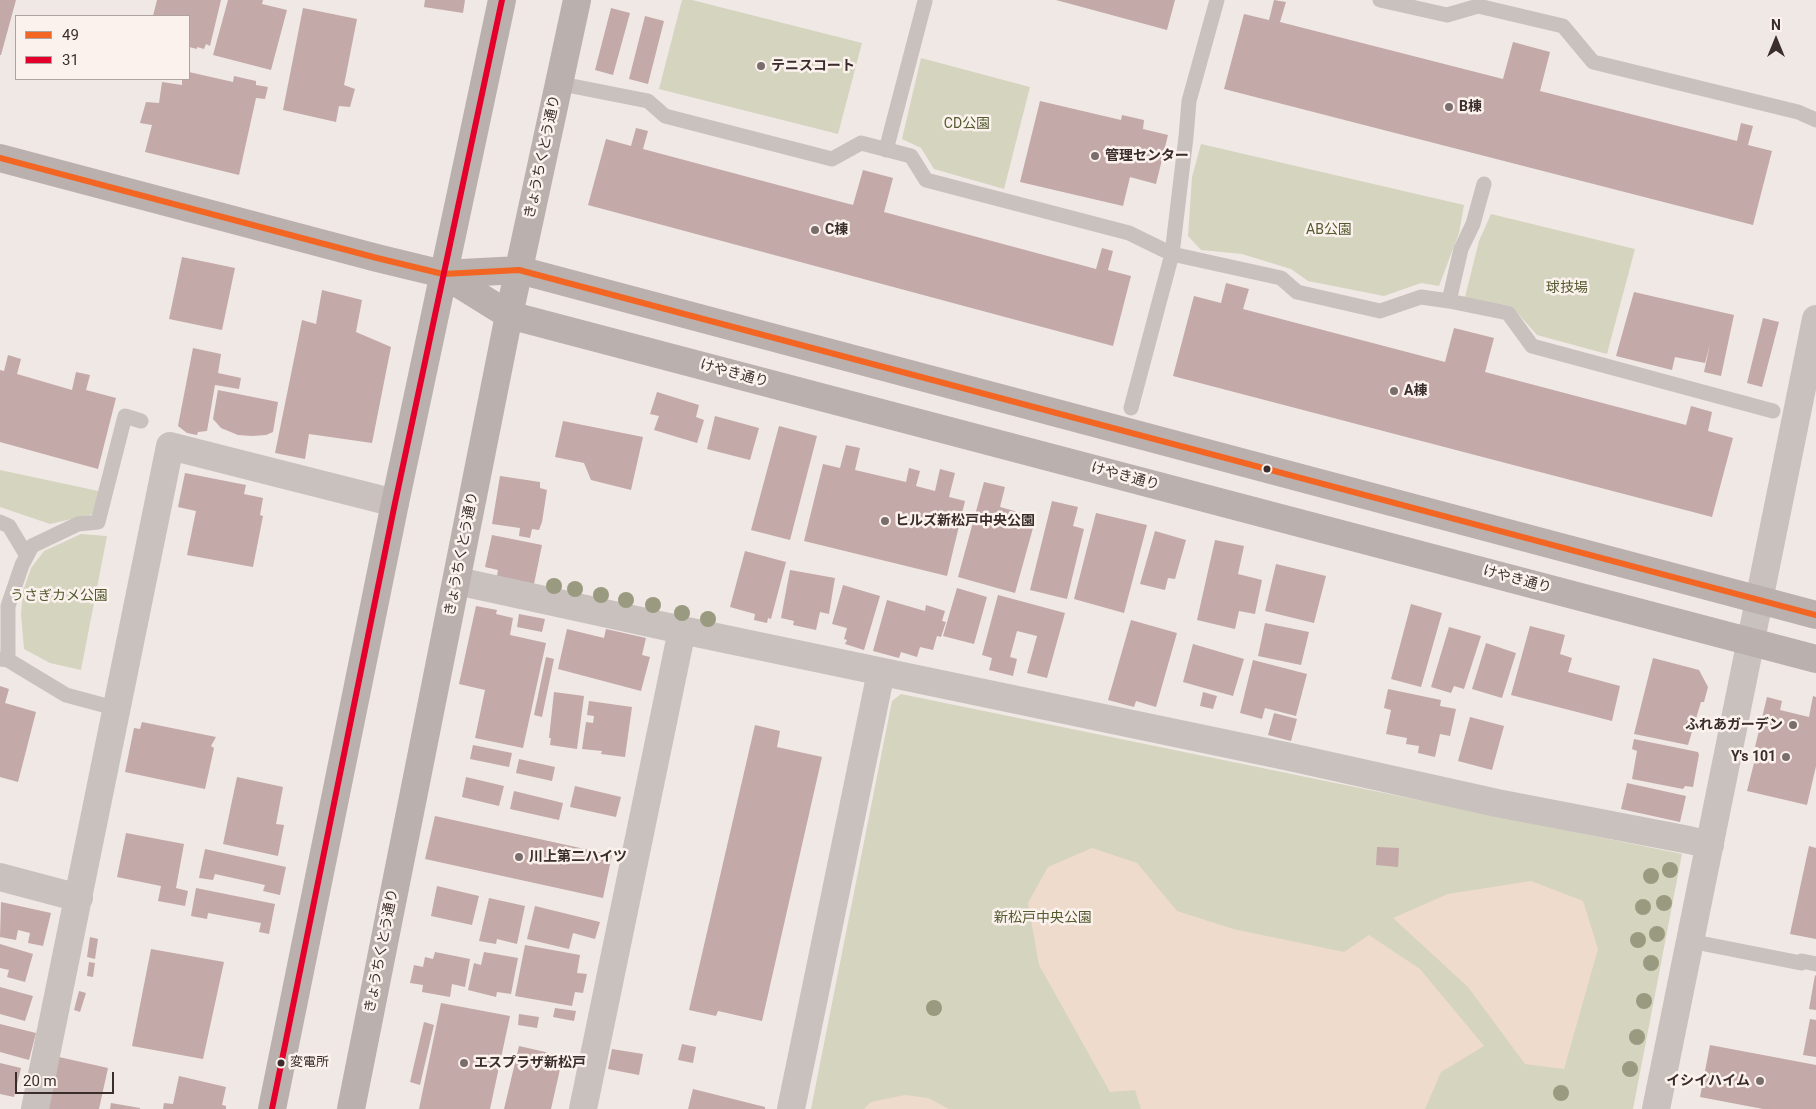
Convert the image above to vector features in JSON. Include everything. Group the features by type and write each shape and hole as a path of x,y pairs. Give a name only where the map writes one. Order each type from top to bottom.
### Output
{"street":[{"path":"272,1109 395,503 502,0"},
{"name":"きょうちくとう通り","path":"351,1109 509,315 577,0"},
{"name":"けやき通り","path":"0,158 443,274 519,270 1816,615"},
{"name":"けやき通り","path":"443,274 509,315 1816,659"},
{"path":"1656,1109 1759,600 1812,362 1816,319"},
{"path":"35,1109 118,709 170,446 395,503"},
{"path":"457,580 682,630 1290,757 1497,803 1710,845"},
{"path":"583,1109 682,630"},
{"path":"791,1109 881,672"},
{"path":"0,877 79,898"}],"lane":[{"path":"1131,408 1172,254 1189,101 1217,0"},
{"path":"1380,0 1447,15 1478,6 1563,26 1593,62 1798,112 1816,120"},
{"path":"886,150 925,2"},
{"path":"572,86 648,101 665,116 832,158 861,143 911,156 926,180 1129,233 1172,254 1281,278 1297,292 1380,311 1421,297 1508,313 1532,346 1773,411"},
{"path":"1449,301 1461,249 1473,224 1484,184"},
{"path":"118,709 66,695 4,660 8,606 32,546 78,524 98,522 126,416 141,421"},
{"path":"0,522 9,526 27,556"},
{"path":"1705,944 1801,963 1802,961 1816,964"}],"green space":[{"name":"テニスコート","path":"682,0 692,0 862,43 838,134 659,89"},
{"name":"CD公園","path":"921,58 1030,87 1004,189 934,169 921,148 902,139"},
{"name":"AB公園","path":"1201,144 1464,205 1459,233 1439,286 1421,283 1384,296 1308,281 1291,269 1242,254 1201,250 1188,236 1192,177"},
{"name":"球技場","path":"1491,214 1635,249 1607,354 1537,335 1511,306 1465,297 1479,241"},
{"path":"0,470 103,492 97,513 50,524 0,507"},
{"name":"うさぎカメ公園","path":"81,534 107,536 81,670 50,663 24,649 21,614 23,591 31,568 44,551"},
{"name":"新松戸中央公園","path":"901,694 1682,854 1633,1109 811,1109 892,701"}],"sand":[{"path":"1092,848 1137,863 1177,911 1233,929 1344,952 1369,935 1420,969 1484,1046 1441,1072 1425,1109 1141,1109 1135,1090 1110,1092 1039,965 1028,903 1048,867"},
{"path":"1531,881 1583,901 1598,949 1564,1069 1525,1064 1468,987 1393,918 1448,894"},
{"path":"905,1095 928,1098 949,1109 864,1109 871,1102"}],"building":[{"path":"0,0 16,0 1,55 0,55"},
{"path":"157,0 221,0 210,46 206,44 204,49 190,47 190,15 153,15"},
{"path":"228,0 263,0 262,4 287,10 271,70 213,55"},
{"path":"425,0 465,0 463,13 424,7"},
{"path":"1056,0 1175,0 1167,30"},
{"name":"B棟","path":"1274,0 1286,2 1280,22 1503,79 1513,42 1550,52 1540,91 1737,141 1741,123 1753,126 1748,145 1772,151 1753,225 1224,89 1244,14 1269,20"},
{"path":"303,8 357,19 344,85 355,89 350,107 339,106 336,122 283,110"},
{"path":"611,8 630,13 613,75 595,70"},
{"path":"645,16 664,21 648,84 629,79"},
{"path":"190,72 233,82 234,76 256,81 256,85 268,87 265,99 256,98 239,175 145,152 152,125 140,123 146,102 159,103 162,82 182,85 182,80 190,80"},
{"name":"管理センター","path":"1040,101 1121,120 1122,115 1144,120 1143,129 1168,135 1156,184 1130,177 1123,206 1020,182"},
{"name":"C棟","path":"636,128 648,131 643,149 853,205 863,170 893,178 884,212 1096,269 1102,248 1113,251 1108,270 1131,276 1113,346 588,205 606,139 631,146"},
{"path":"182,257 235,268 222,330 169,319"},
{"name":"A棟","path":"1226,283 1249,289 1243,309 1445,362 1454,328 1494,338 1485,372 1686,425 1691,406 1712,412 1708,431 1733,438 1712,517 1173,376 1194,296 1221,303"},
{"path":"322,290 362,300 356,332 391,347 372,443 309,434 305,459 275,453 302,320 316,324"},
{"path":"1634,292 1734,315 1721,376 1704,372 1710,344 1705,363 1675,357 1672,370 1616,356"},
{"path":"1763,318 1779,322 1762,387 1747,383"},
{"path":"193,348 221,354 218,373 241,378 239,389 215,385 207,431 198,432 197,435 187,433 178,426"},
{"path":"8,355 21,359 17,374 72,390 76,372 90,375 86,390 116,398 98,469 0,442 0,370 4,371"},
{"path":"218,390 278,402 273,432 266,435 238,435 221,428 213,419"},
{"path":"657,392 699,405 696,417 704,420 697,443 654,430 659,416 650,414"},
{"path":"715,416 759,428 750,460 707,449"},
{"path":"563,421 643,437 631,490 591,480 584,463 555,457"},
{"path":"779,426 817,436 790,540 751,530"},
{"name":"ヒルズ新松戸中央公園","path":"846,445 860,448 855,470 906,482 909,468 920,471 916,486 935,491 940,469 955,473 949,497 965,501 947,576 804,541 823,464 840,468"},
{"path":"185,473 246,485 244,494 263,498 260,515 263,516 253,567 187,555 196,511 178,507"},
{"path":"500,476 540,482 540,488 547,490 542,522 539,530 532,529 530,538 519,536 520,528 492,524"},
{"path":"984,482 1005,487 1000,507 1036,517 1015,593 958,577"},
{"path":"1052,501 1078,507 1073,526 1084,529 1067,599 1030,590"},
{"path":"1096,513 1147,525 1124,613 1074,599"},
{"path":"1155,531 1186,540 1175,579 1168,578 1165,590 1140,584"},
{"path":"492,535 542,545 534,584 497,576 498,570 485,567"},
{"path":"1215,540 1244,546 1238,574 1262,580 1255,614 1239,611 1235,629 1197,620"},
{"path":"745,551 786,562 771,619 768,618 767,623 754,620 755,614 730,607"},
{"path":"1276,564 1326,576 1314,623 1265,611"},
{"path":"790,570 835,578 829,614 820,612 816,630 793,625 794,621 781,618"},
{"path":"843,585 880,596 864,650 845,644 847,640 844,639 847,628 832,624"},
{"path":"957,588 987,597 974,644 943,636"},
{"path":"998,595 1065,613 1047,678 1027,673 1037,636 1017,631 1010,657 1017,659 1013,676 989,670 992,658 982,655"},
{"path":"887,600 925,611 926,605 945,611 942,621 946,622 941,637 937,636 933,650 920,647 917,657 901,652 899,658 873,651"},
{"path":"1411,604 1442,613 1421,687 1391,679"},
{"path":"476,606 497,610 496,614 513,618 510,635 546,643 523,748 475,738 485,690 459,684"},
{"path":"519,614 545,619 542,632 517,627"},
{"path":"1131,620 1177,633 1156,707 1136,701 1134,707 1108,700"},
{"path":"1265,623 1309,632 1301,665 1258,656"},
{"path":"1530,626 1565,635 1560,654 1572,658 1568,672 1620,686 1612,721 1511,695"},
{"path":"1449,627 1481,636 1464,689 1454,686 1451,693 1431,687"},
{"path":"567,629 604,638 606,629 646,638 642,655 650,657 641,691 558,669"},
{"path":"1486,643 1516,653 1502,698 1472,689"},
{"path":"1193,644 1244,659 1233,696 1183,682"},
{"path":"546,657 554,659 542,717 534,715"},
{"path":"1653,658 1699,670 1708,687 1704,702 1701,702 1688,745 1634,734"},
{"path":"1253,660 1307,674 1296,716 1265,708 1262,719 1240,713"},
{"path":"0,686 9,689 5,703 36,712 18,782 0,777"},
{"path":"1388,689 1441,700 1440,706 1456,709 1450,736 1440,734 1435,757 1418,753 1419,746 1406,744 1407,738 1386,734 1391,710 1384,708"},
{"path":"554,692 584,696 577,749 550,745 551,738 549,738"},
{"path":"1203,692 1217,696 1213,709 1200,706"},
{"name":"Y's 101","path":"1813,696 1816,697 1816,766 1807,805 1747,791 1758,747 1755,747 1767,697 1782,701 1780,710 1809,717"},
{"path":"589,701 632,707 625,757 601,754 602,751 582,749 586,722 593,723 594,716 587,715"},
{"path":"1274,713 1297,719 1291,741 1268,735"},
{"path":"1470,717 1504,726 1492,770 1458,761"},
{"path":"142,722 216,737 211,746 214,748 205,789 125,772 134,728 140,729"},
{"path":"755,725 780,731 777,747 822,757 762,1021 718,1011 716,1016 689,1010"},
{"path":"1634,739 1698,752 1693,787 1685,786 1683,789 1632,779 1637,751 1632,749"},
{"path":"473,745 512,753 509,767 470,759"},
{"path":"519,759 555,767 552,781 516,773"},
{"path":"237,777 283,787 276,824 284,825 278,856 223,844"},
{"path":"466,777 504,786 499,806 462,797"},
{"path":"1627,783 1686,796 1680,822 1621,809"},
{"path":"575,786 621,797 616,817 570,807"},
{"path":"514,791 563,803 559,820 510,809"},
{"name":"川上第二ハイツ","path":"435,816 612,855 603,898 425,859"},
{"path":"126,833 184,844 176,888 188,891 185,906 158,901 161,886 117,877"},
{"path":"1809,846 1816,848 1816,939 1790,934"},
{"path":"1377,847 1399,848 1398,867 1376,865"},
{"path":"205,849 286,867 280,895 263,891 265,885 215,874 213,880 199,878"},
{"path":"437,886 479,896 472,925 431,916"},
{"path":"196,888 275,904 269,934 259,932 261,923 208,913 207,919 191,916"},
{"path":"489,898 525,906 517,944 497,939 496,944 479,941"},
{"path":"1,902 51,913 43,946 28,943 30,933 18,930 16,940 0,937"},
{"path":"535,906 600,922 595,939 573,933 569,949 527,939"},
{"path":"90,937 98,939 95,959 87,957"},
{"path":"0,944 33,954 25,982 7,977 9,970 0,968"},
{"path":"525,945 580,955 577,973 587,974 583,993 575,992 572,1006 515,996"},
{"path":"151,949 224,962 203,1059 132,1046"},
{"path":"435,952 470,959 465,987 452,984 450,997 422,992 423,985 410,983 414,965 423,967 425,957 433,959"},
{"path":"484,952 518,958 511,994 497,992 496,997 468,990 474,963 481,965"},
{"path":"89,962 95,963 93,977 87,976"},
{"path":"1816,976 1816,1010 1809,1009"},
{"path":"0,987 33,996 25,1021 0,1014"},
{"path":"79,991 86,993 80,1012 74,1010"},
{"name":"エスプラザ新松戸","path":"441,1003 510,1016 490,1109 419,1109"},
{"path":"555,1008 576,1011 574,1021 553,1017"},
{"path":"519,1014 539,1017 537,1028 518,1025"},
{"path":"1810,1019 1816,1020 1816,1057 1803,1055"},
{"path":"424,1022 434,1025 420,1085 410,1082"},
{"path":"0,1024 36,1033 29,1060 0,1052"},
{"path":"682,1044 696,1047 693,1063 678,1060"},
{"name":"イシイハイム","path":"1710,1045 1816,1065 1816,1109 1763,1109 1700,1097"},
{"path":"519,1046 563,1056 551,1109 504,1109"},
{"path":"612,1049 643,1054 639,1075 608,1069"},
{"path":"59,1057 108,1068 99,1109 48,1109"},
{"path":"0,1063 21,1068 14,1097 0,1094"},
{"path":"179,1076 226,1087 222,1105 226,1106 226,1109 163,1109 164,1103 173,1104"},
{"path":"693,1089 765,1107 765,1109 688,1109"},
{"path":"111,1103 140,1108 140,1109 110,1109"}],"transit line":[{"name":"31","path":"272,1109 395,503 502,0"},
{"name":"49","path":"0,158 443,274 519,270 1816,615"}],"place":[{"name":"テニスコート","path":"761,66"},
{"name":"B棟","path":"1449,107"},
{"name":"管理センター","path":"1095,156"},
{"name":"C棟","path":"815,230"},
{"name":"A棟","path":"1394,391"},
{"name":"ヒルズ新松戸中央公園","path":"885,521"},
{"name":"ふれあガーデン","path":"1793,725"},
{"name":"Y's 101","path":"1786,757"},
{"name":"川上第二ハイツ","path":"519,857"},
{"name":"変電所","path":"281,1063"},
{"name":"エスプラザ新松戸","path":"464,1063"},
{"name":"イシイハイム","path":"1760,1081"}]}
